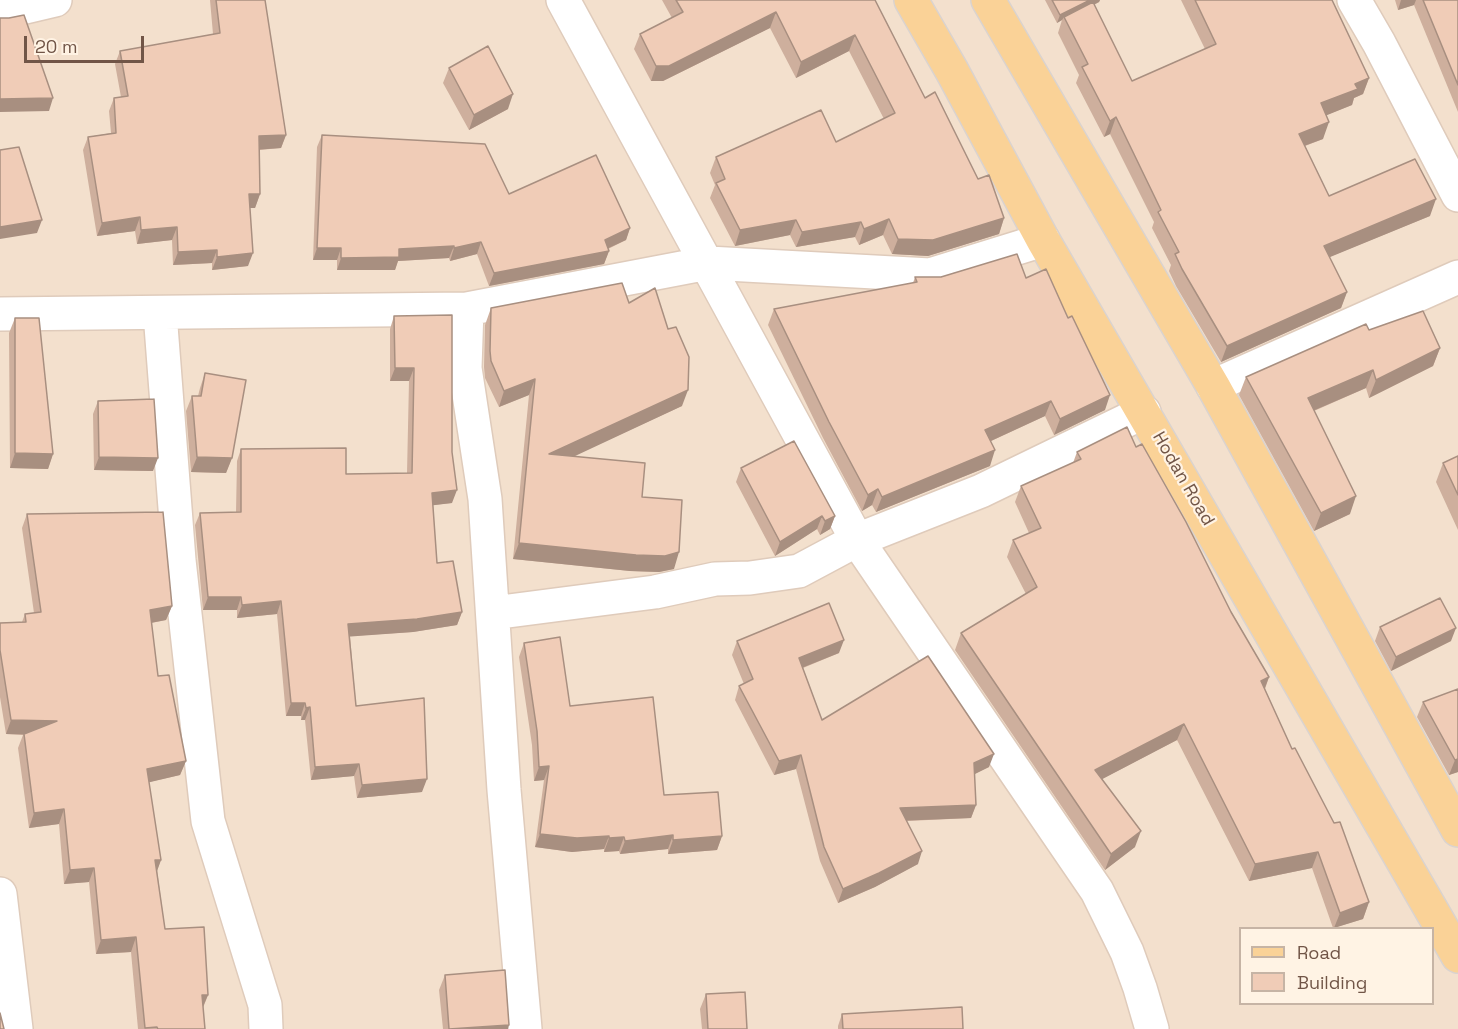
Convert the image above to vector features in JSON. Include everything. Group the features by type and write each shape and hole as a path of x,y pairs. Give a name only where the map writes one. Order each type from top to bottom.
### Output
{"main road":[{"name":"Hodan Road","path":"911,0 952,70 1043,240 1458,956"},
{"path":"988,0 1213,386 1458,830"}],"street":[{"path":"0,13 55,0"},
{"path":"563,0 857,540 1097,891 1127,952 1152,1029"},
{"path":"1353,0 1379,43 1458,195"},
{"path":"0,314 468,309 708,263 930,275 1043,240"},
{"path":"1213,386 1458,277"},
{"path":"468,309 465,368 486,499 504,790 525,1029"},
{"path":"160,313 178,560 208,821 265,1005 266,1029"},
{"path":"493,613 655,592 715,579 750,578 799,571 857,540 981,491 1144,412"},
{"path":"0,894 16,1029"}],"shaded area":[{"path":"0,0 1458,0 1458,1029 0,1029"}],"building":[{"path":"216,0 265,0 286,135 259,136 260,194 249,194 253,253 217,257 217,250 178,252 177,227 141,230 140,217 102,223 88,137 116,133 114,98 128,96 120,51 220,33"},
{"path":"676,0 875,0 925,98 935,92 978,179 989,175 1004,218 933,240 898,239 889,219 864,229 861,222 802,232 796,220 740,230 716,183 725,179 716,157 821,110 836,142 895,113 855,35 801,62 776,12 669,66 656,66 640,34 683,12"},
{"path":"1052,0 1090,0 1060,15"},
{"path":"1195,0 1332,0 1369,78 1355,84 1358,89 1321,103 1329,122 1299,134 1329,196 1415,159 1436,199 1324,246 1347,292 1227,346 1182,269 1175,254 1179,252 1158,212 1161,210 1116,117 1110,121 1082,67 1088,64 1064,17 1093,2 1132,81 1216,44"},
{"path":"1423,0 1458,0 1458,85"},
{"path":"24,15 53,98 0,99 0,18"},
{"path":"488,46 513,94 474,115 449,68"},
{"path":"322,135 485,144 509,194 596,155 630,228 605,240 609,251 494,273 481,242 454,248 454,246 399,249 399,257 341,258 341,248 317,248"},
{"path":"19,147 42,220 0,227 0,150"},
{"path":"1017,254 1026,278 1046,269 1068,318 1072,316 1110,395 1060,419 1051,401 985,430 995,450 882,497 878,489 868,495 829,422 774,309 917,282 915,277 941,277"},
{"path":"622,283 629,303 655,288 668,329 676,327 689,357 688,390 549,454 645,463 642,497 682,500 679,552 665,556 636,555 519,543 535,379 504,391 491,361 491,308"},
{"path":"1423,311 1440,348 1376,380 1373,370 1308,398 1356,496 1321,513 1246,377 1366,324 1369,330"},
{"path":"452,315 452,452 457,490 432,493 437,563 453,561 462,612 417,619 348,624 356,706 424,698 427,779 362,785 359,764 315,767 310,707 306,708 305,703 291,703 281,601 242,605 241,597 208,597 200,513 241,512 241,449 346,448 346,474 412,473 414,368 395,368 394,316"},
{"path":"15,318 39,318 53,454 15,453"},
{"path":"205,373 246,380 232,458 197,457 192,396 201,396"},
{"path":"154,399 158,458 99,457 98,401"},
{"path":"1127,427 1136,447 1142,444 1186,522 1231,612 1269,677 1261,681 1292,749 1295,748 1334,823 1340,822 1369,902 1340,913 1318,852 1255,864 1184,724 1095,770 1141,831 1111,854 961,633 1037,587 1013,540 1041,528 1021,486 1081,459 1077,452"},
{"path":"794,441 835,516 825,521 822,516 780,542 741,468"},
{"path":"1458,456 1458,495 1443,463"},
{"path":"163,512 172,606 150,610 158,676 169,675 186,761 147,769 161,860 155,860 165,929 204,927 208,995 202,995 205,1029 145,1028 136,937 101,940 94,868 70,870 64,809 34,813 24,734 57,721 11,720 0,650 0,623 26,622 25,614 41,612 27,514"},
{"path":"1440,598 1456,628 1396,657 1380,627"},
{"path":"829,603 844,640 799,658 822,720 928,656 994,754 974,763 976,805 900,808 922,851 843,889 824,847 801,755 779,761 739,686 753,679 737,641"},
{"path":"560,637 570,706 653,697 664,795 718,792 722,836 673,840 673,835 625,841 624,837 577,838 540,834 549,766 539,767 537,731 524,643"},
{"path":"1458,689 1458,759 1455,760 1423,702"},
{"path":"505,970 509,1025 449,1029 445,975"},
{"path":"745,992 747,1029 708,1029 706,994"},
{"path":"962,1007 963,1029 843,1029 842,1014"},
{"path":"0,1013 4,1029 0,1029"}]}
